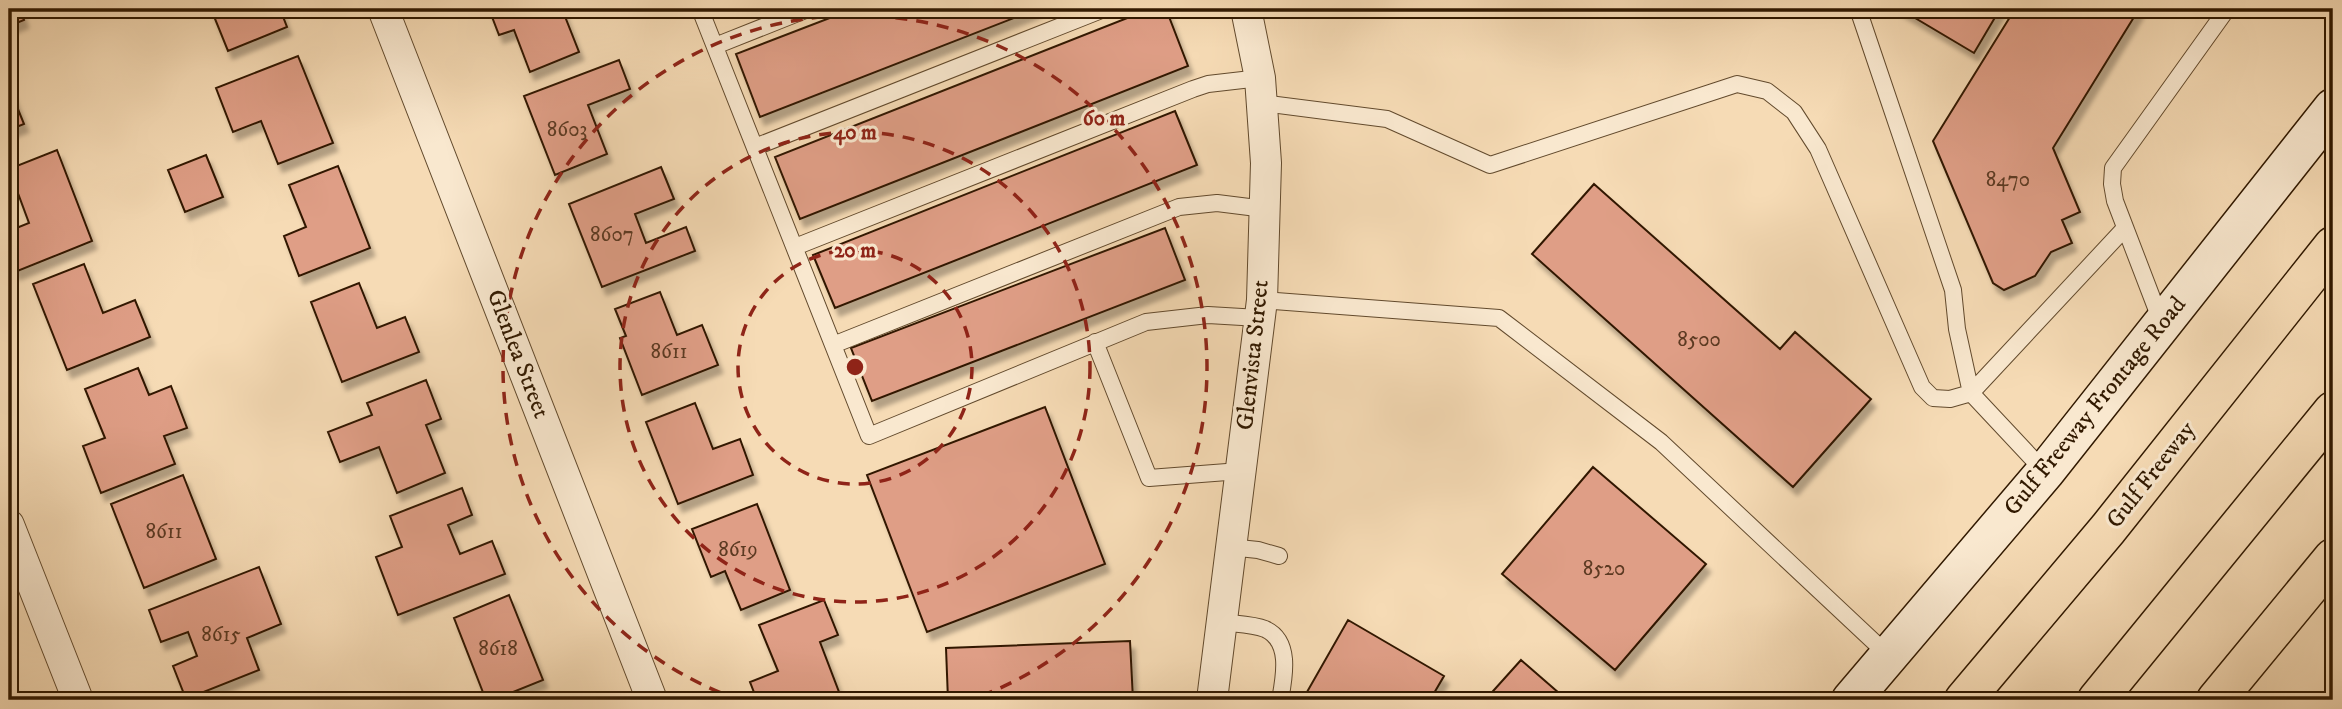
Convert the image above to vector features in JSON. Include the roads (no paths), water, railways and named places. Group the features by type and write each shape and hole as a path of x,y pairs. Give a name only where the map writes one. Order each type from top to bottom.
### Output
{"highway":[{"name":"Gulf Freeway","path":"1964,700 2108,530 2333,246"},
{"path":"2098,700 2333,411"},
{"path":"2216,700 2333,558"}],"main road":[{"name":"Gulf Freeway Frontage Road","path":"1851,700 2045,472 2333,108"}],"street":[{"name":"Glenlea Street","path":"383,9 652,700"},
{"name":"Glenvista Street","path":"1212,700 1229,547 1261,309 1266,163 1261,90 1247,9"},
{"path":"9,525 78,700"}],"lane":[{"path":"700,9 869,436 1146,322 1261,309 1499,318 1661,442 1889,656"},
{"path":"715,46 808,9"},
{"path":"755,147 1104,9"},
{"path":"1858,9 1953,290 1957,330 1971,393 2045,472"},
{"path":"2162,324 2114,193 2113,168 2227,9"},
{"path":"795,247 1209,84 1261,90 1387,119 1490,165 1737,85 1768,91 1794,112 1818,149 1922,387 1933,398 1950,399 1971,393 2125,228"},
{"path":"833,345 1180,207 1217,203 1265,209"},
{"path":"1095,342 1149,478 1240,471"},
{"path":"1229,547 1258,550 1279,556"},
{"path":"1221,622 1266,629 1280,643 1285,665 1280,700"}]}
